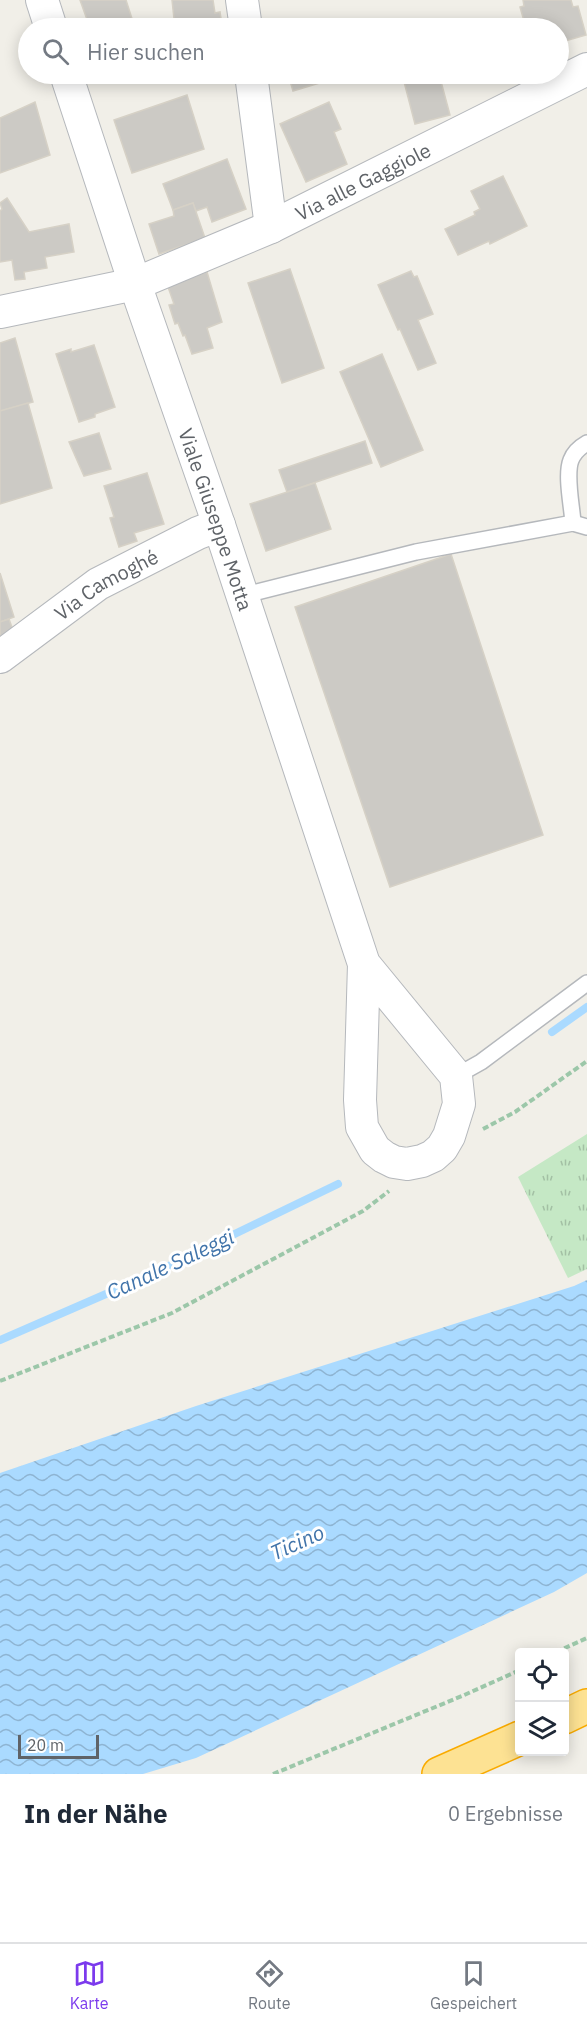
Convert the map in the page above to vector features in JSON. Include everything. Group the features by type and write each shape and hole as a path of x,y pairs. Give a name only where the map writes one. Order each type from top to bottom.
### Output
{"highway":[{"path":"569,1715 587,1706"},
{"path":"440,1774 515,1740"}],"street":[{"path":"42,0 48,18"},
{"path":"242,0 245,18"},
{"name":"Via alle Gaggiole","path":"569,78 587,69"},
{"name":"Viale Giuseppe Motta","path":"69,84 135,284 219,525 364,964 360,1113 362,1127 375,1150 394,1161 407,1164 422,1161 433,1156 442,1148 452,1128 459,1104 456,1076 364,964"},
{"path":"252,84 271,227"},
{"name":"Via alle Gaggiole","path":"0,312 135,284 271,227 557,84"},
{"name":"Via Camoghé","path":"0,657 98,584 198,533 219,525"}],"lane":[{"path":"241,596 416,552 580,525 569,468 578,449 587,443"},
{"path":"456,1076 481,1062 587,983"}],"path":[{"path":"515,1112 587,1061"},
{"path":"0,1381 172,1313 363,1211"},
{"path":"566,1648 587,1638"},
{"path":"273,1774 515,1672"}],"green space":[{"path":"587,1134 587,1269 568,1278 518,1177"}],"water":[{"name":"Ticino","path":"587,1280 587,1573 554,1592 196,1758 143,1774 0,1774 0,1473 196,1406"}],"building":[{"path":"80,0 126,0 132,18 86,18"},
{"path":"172,0 213,0 215,13 220,12 221,18 174,18"},
{"path":"523,0 571,0 573,7 578,6 586,35 569,40 569,18 523,18 520,7 524,6"},
{"path":"291,84 316,84 293,91"},
{"path":"405,84 442,84 450,115 415,124"},
{"path":"187,95 204,149 132,173 114,120"},
{"path":"35,102 50,155 0,173 0,118"},
{"path":"329,102 341,129 334,132 347,164 306,182 280,124"},
{"path":"227,159 246,209 212,222 207,207 196,211 193,203 173,210 163,184"},
{"path":"503,176 527,226 490,244 489,241 458,255 445,229 475,215 474,212 480,209 471,191"},
{"path":"7,198 29,232 69,224 74,252 45,257 47,268 24,272 25,279 15,280 12,260 0,262 0,211 2,209 0,203"},
{"path":"193,203 205,238 159,254 149,224 174,216 173,210"},
{"path":"290,269 324,368 282,383 248,283"},
{"path":"411,271 414,277 417,276 433,314 418,320 436,363 418,370 378,285"},
{"path":"207,272 222,322 207,328 213,348 192,354 185,335 183,336 178,323 175,324 169,305 174,304 167,284"},
{"path":"15,338 33,402 0,411 0,343"},
{"path":"94,345 115,407 79,422 56,354"},
{"path":"382,354 423,450 381,467 340,372"},
{"path":"28,403 52,488 0,504 0,411"},
{"path":"99,433 111,469 84,476 69,442"},
{"path":"365,441 372,463 287,492 279,470"},
{"path":"147,473 164,524 134,533 137,541 119,547 110,518 114,517 104,486"},
{"path":"315,483 331,529 266,551 250,504"},
{"path":"451,554 543,835 390,887 295,607"},
{"path":"0,573 14,617 0,622"},
{"path":"9,619 14,633 0,643 0,622"}],"waterway":[{"name":"Canale Saleggi","path":"552,1032 587,1007"},
{"name":"Canale Saleggi","path":"0,1340 152,1274 338,1184"}]}
